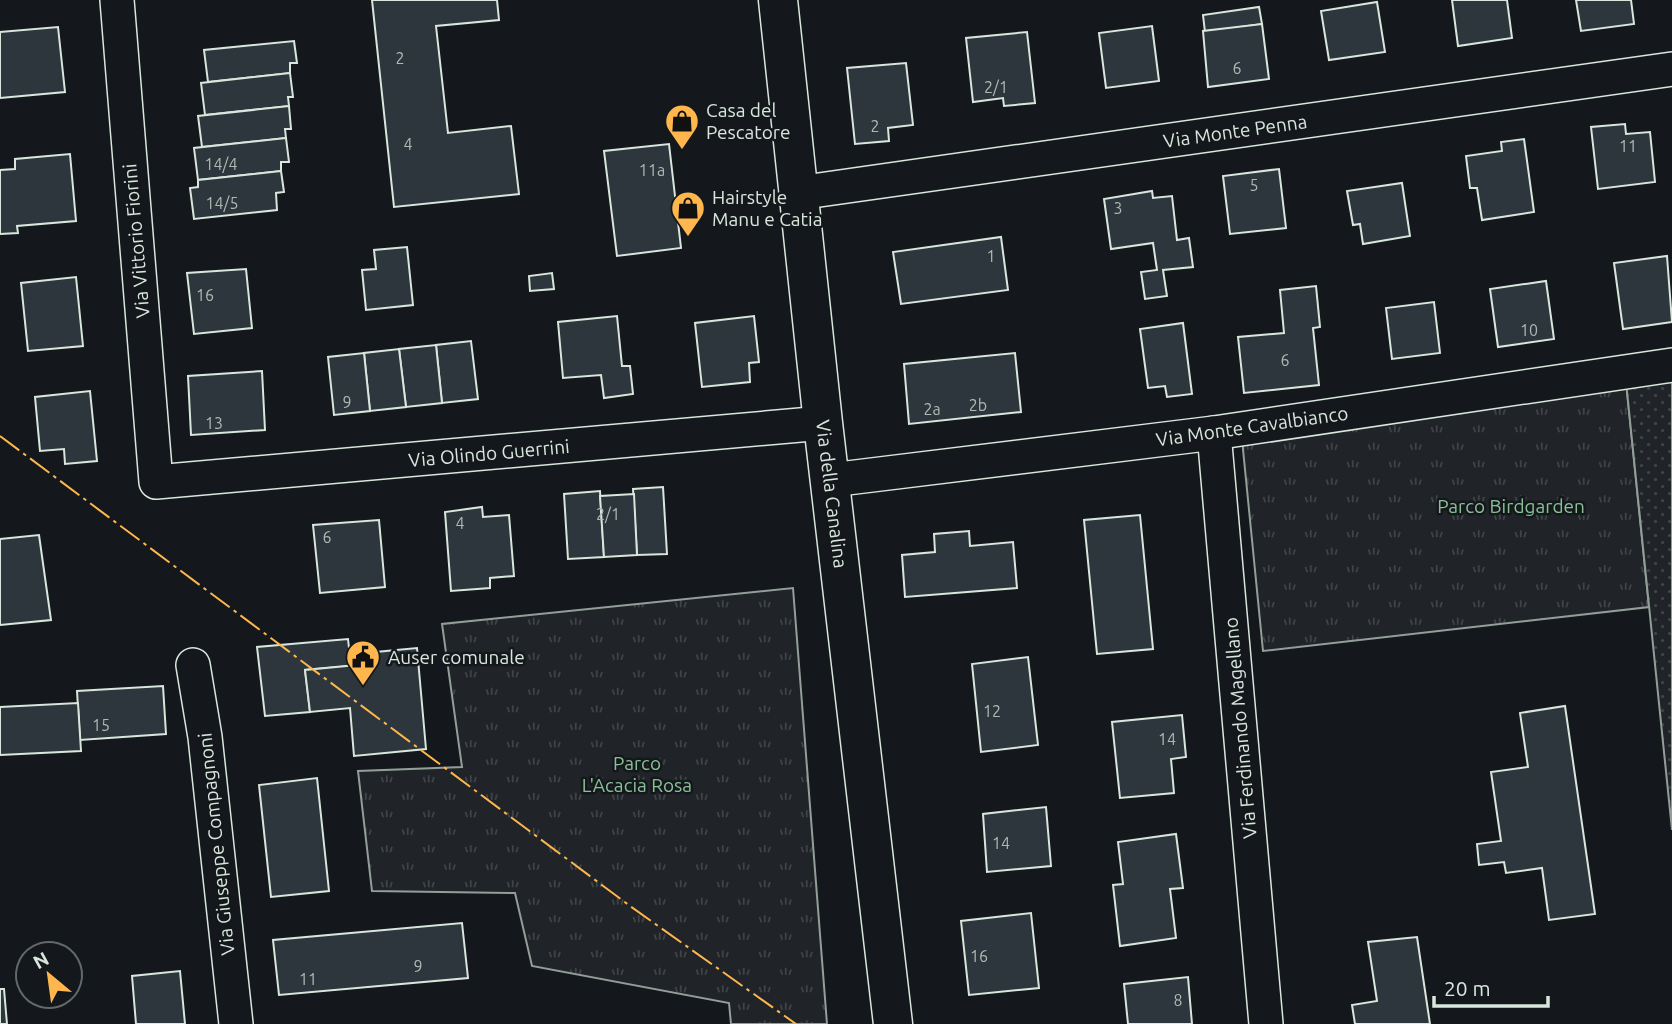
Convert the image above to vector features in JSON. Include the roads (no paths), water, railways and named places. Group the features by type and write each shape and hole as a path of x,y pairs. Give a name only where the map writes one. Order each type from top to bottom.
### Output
{"street":[{"name":"Via Vittorio Fiorini","path":"117,0 156,482"},
{"name":"Via della Canalina","path":"779,0 823,424 892,1012"},
{"name":"Via Monte Penna","path":"798,192 1672,69"},
{"name":"Via Monte Cavalbianco","path":"831,480 1214,433 1672,365"},
{"name":"Via Olindo Guerrini","path":"156,482 823,424"},
{"name":"Via Ferdinando Magellano","path":"1214,433 1266,1024"},
{"name":"Via Giuseppe Compagnoni","path":"193,665 205,737 236,1024"}],"place":[{"name":"Casa del Pescatore","path":"682,151"},
{"name":"Hairstyle Manu e Catia","path":"688,238"},
{"name":"Auser comunale","path":"363,687"}],"park label":[{"name":"Parco Birdgarden","path":"1511,506"},
{"name":"Parco L'Acacia Rosa","path":"637,774"}]}
